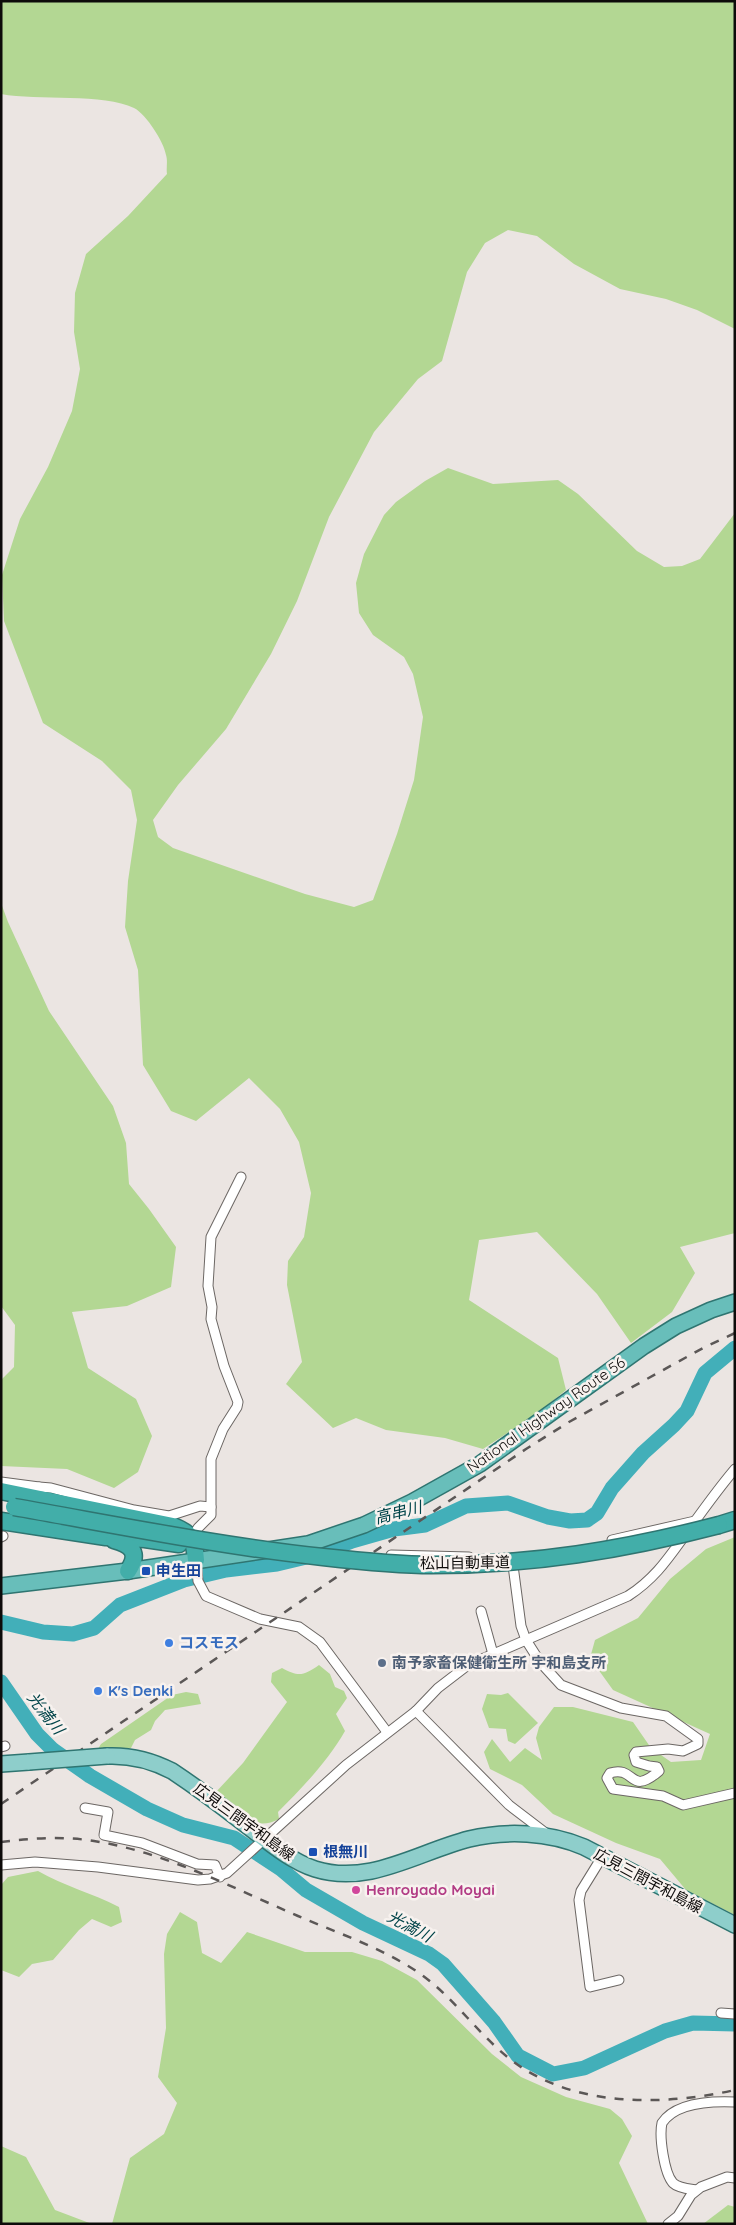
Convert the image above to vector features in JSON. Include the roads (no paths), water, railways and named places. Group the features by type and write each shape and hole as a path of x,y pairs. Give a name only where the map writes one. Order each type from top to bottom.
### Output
{"highway":[{"name":"National Highway Route 56","path":"1,1586 196,1565 308,1544 364,1525 412,1502 504,1448 644,1346 695,1317 735,1302"},
{"path":"1,1491 173,1526 186,1531 196,1565"},
{"path":"8,1506 190,1540"},
{"name":"松山自動車道","path":"190,1540 347,1560 401,1564 462,1565 563,1558 663,1540 727,1523"},
{"path":"2,1532 106,1538 190,1540"},
{"path":"106,1538 124,1543 131,1548 134,1561 128,1571"}],"main road":[{"name":"広見三間宇和島線","path":"1,1764 130,1756 164,1767 193,1785 260,1843 302,1864 339,1874 378,1870 478,1837 514,1834 568,1840 735,1925"}],"street":[{"path":"190,1540 211,1515 211,1459 223,1429 237,1407 238,1402 224,1366 211,1319 212,1307 208,1286 211,1237 222,1211 241,1177"},
{"path":"1,1865 35,1862 89,1866 198,1880 220,1877 249,1854 346,1765 416,1711 448,1679 468,1665 628,1596 644,1586 658,1573 735,1469"},
{"path":"1,1482 37,1489 51,1488 134,1510 169,1516 200,1506 211,1507"},
{"path":"391,1555 470,1557 511,1554 612,1540 695,1521"},
{"path":"511,1554 521,1626 526,1640 540,1662 561,1685 621,1708 638,1713 655,1713 666,1716 698,1739 698,1744 683,1751 668,1749 636,1752 634,1755 636,1762 657,1766 659,1771 647,1781 642,1782 622,1771 610,1773 608,1778 613,1789 663,1796 683,1805 735,1793"},
{"path":"196,1565 198,1581 206,1596 231,1608 270,1622 299,1627 320,1642 339,1664 387,1732"},
{"path":"481,1611 493,1654"},
{"path":"416,1711 509,1805 552,1837"},
{"path":"85,1808 108,1812 104,1835 142,1842 197,1864 215,1864 220,1877"},
{"path":"602,1857 581,1891 580,1900 590,1987 619,1980"},
{"path":"721,2013 735,2014"},
{"path":"696,2190 676,2185 671,2180 664,2157 662,2124 676,2112 700,2102 735,2102"},
{"path":"668,2224 682,2212 696,2190 722,2179 735,2178"}],"waterway":[{"name":"高串川","path":"1,1622 43,1632 73,1634 94,1628 120,1605 184,1580 226,1570 277,1564 319,1554 352,1541 394,1529 425,1525 466,1506 508,1503 548,1517 570,1521 587,1520 597,1513 612,1488 643,1453 687,1411 705,1373 735,1348"},
{"name":"光満川","path":"1,1682 37,1734 53,1750 90,1776 147,1809 183,1825 234,1838 281,1869 306,1890 363,1923 429,1954 443,1964 494,2022 518,2056 553,2074 584,2068 665,2031 693,2023 735,2024"}],"railway":[{"path":"1,1804 526,1449 569,1422 703,1348 735,1333"},
{"path":"1,1842 71,1838 120,1846 147,1853 198,1872 362,1942 393,1957 422,1975 434,1984 487,2039 510,2059 534,2075 561,2087 589,2095 618,2099 648,2100 678,2099 735,2090"}],"place":[{"name":"申生田","path":"146,1571"},
{"name":"コスモス","path":"169,1643"},
{"name":"南予家畜保健衛生所 宇和島支所","path":"382,1663"},
{"name":"K's Denki","path":"98,1691"},
{"name":"根無川","path":"313,1852"},
{"name":"Henroyado Moyai","path":"356,1890"}]}
